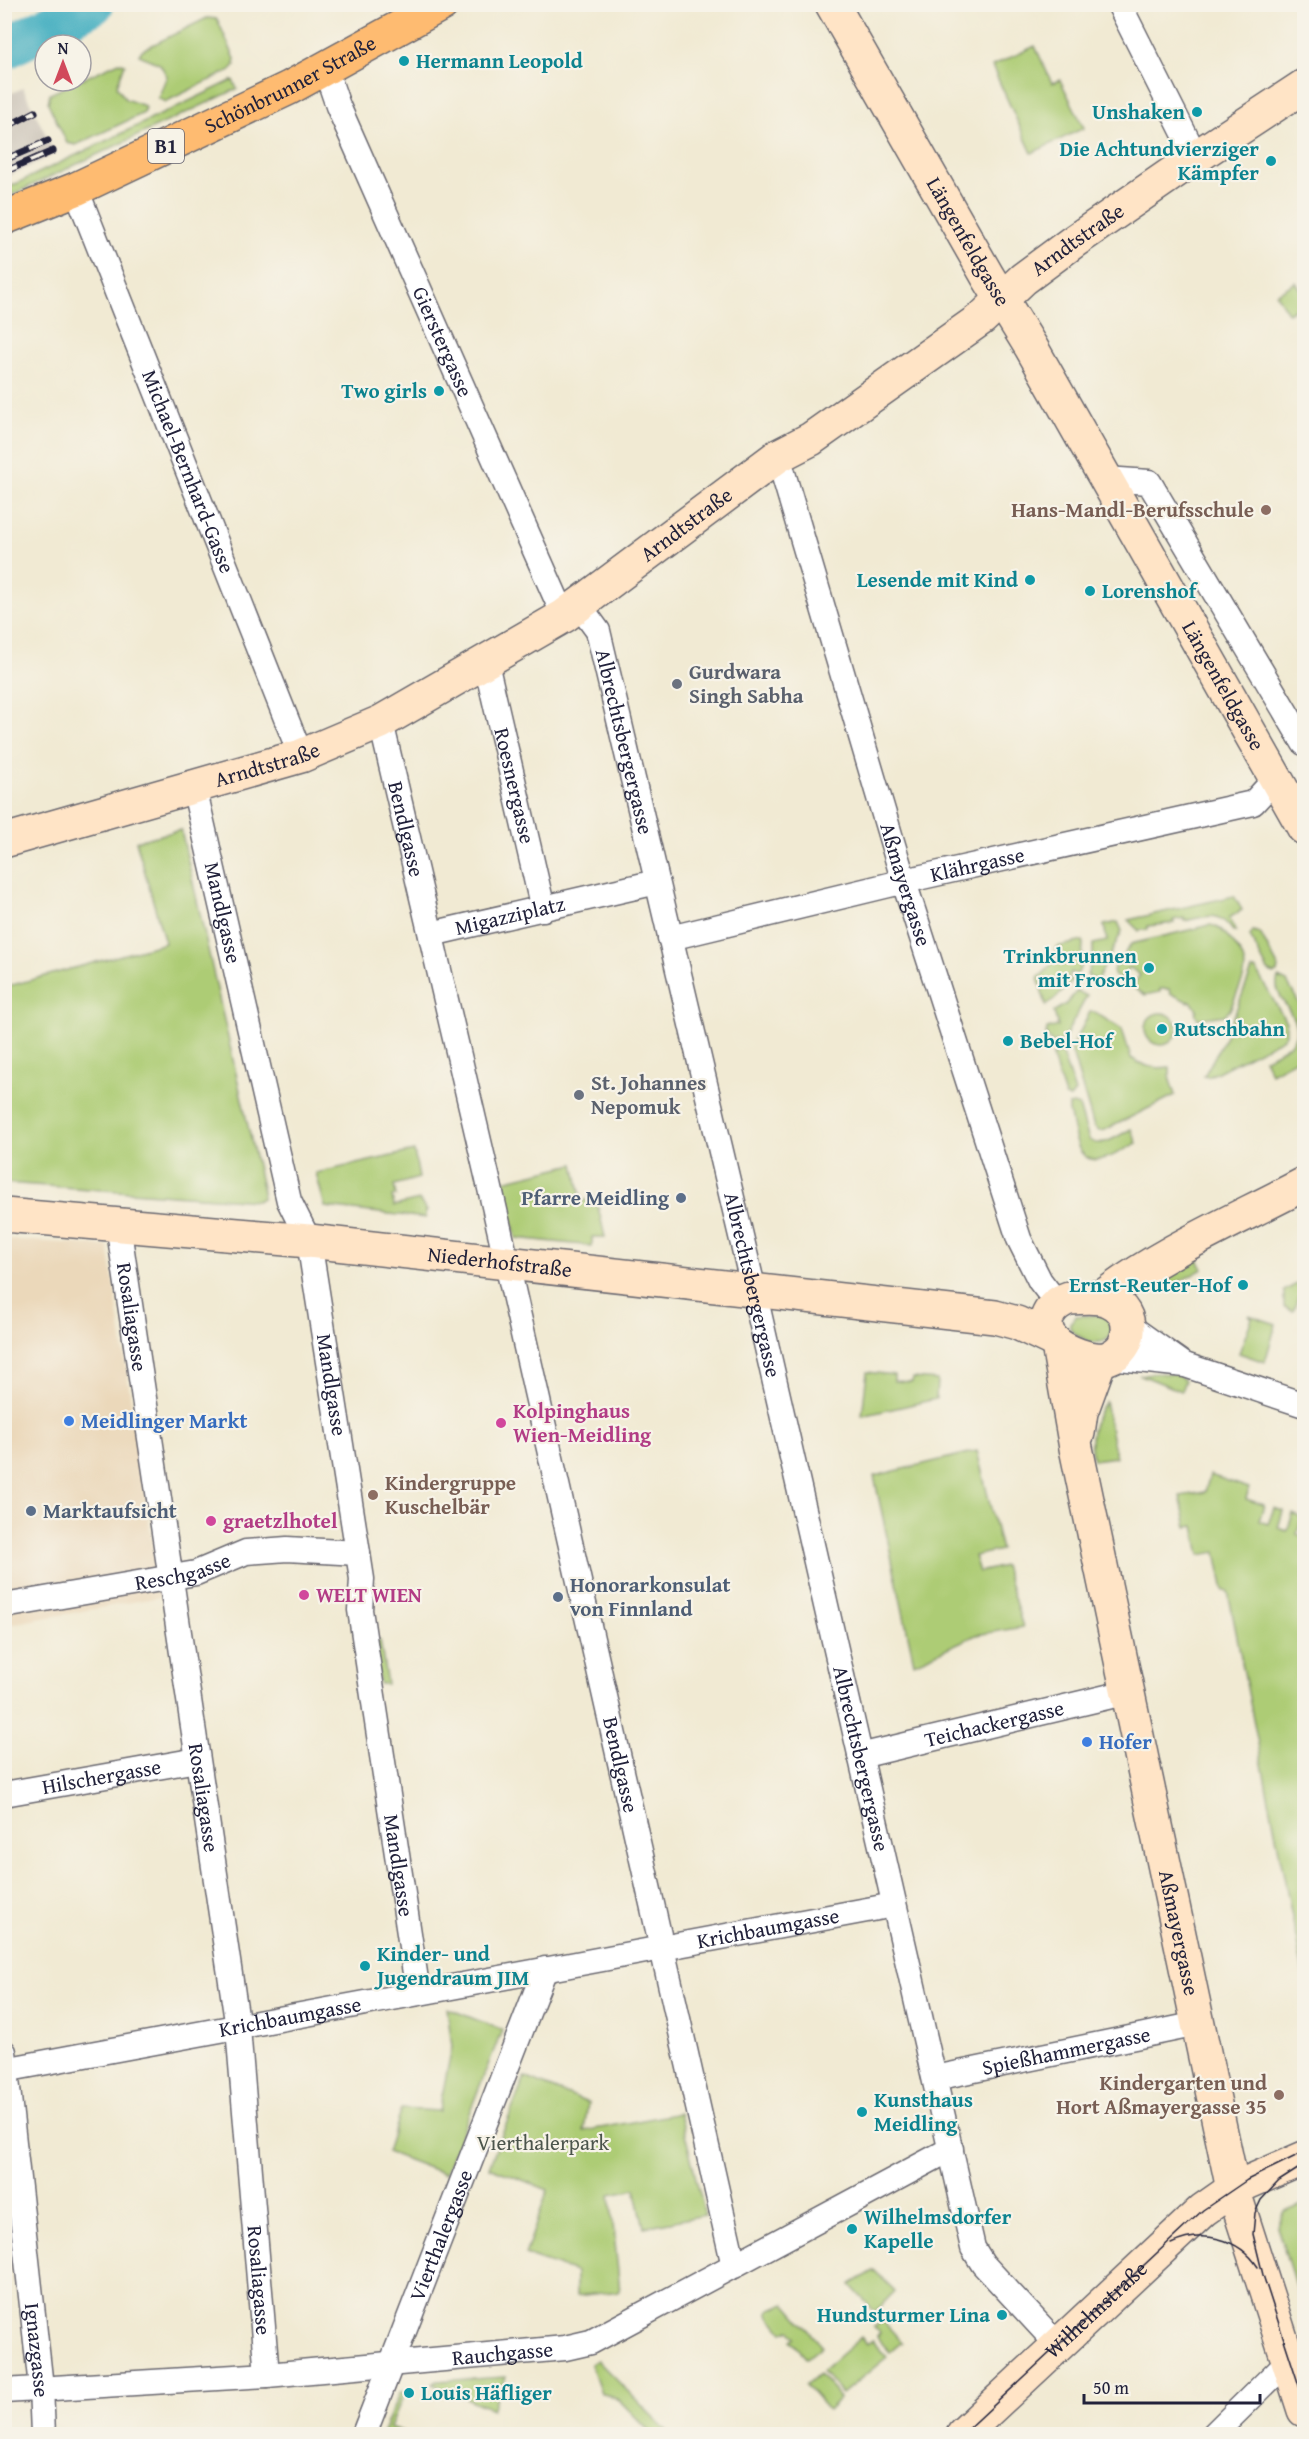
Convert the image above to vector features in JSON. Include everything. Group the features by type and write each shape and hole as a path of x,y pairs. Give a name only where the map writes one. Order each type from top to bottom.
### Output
{"main road":[{"name":"Schönbrunner Straße","path":"4,218 76,189 289,88 442,4"}],"street":[{"name":"Längenfeldgasse","path":"832,4 1107,479 1305,828"},
{"path":"1119,4 1196,157"},
{"name":"Gierstergasse","path":"325,68 338,106 572,611"},
{"name":"Arndtstraße","path":"4,842 301,756 381,722 486,663 572,611 778,456 812,439 981,318 1023,279 1196,157 1305,86"},
{"name":"Michael-Bernhard-Gasse","path":"76,189 301,756"},
{"name":"Aßmayergasse","path":"778,456 904,882 1019,1239 1040,1281 1054,1325 1076,1448 1233,2189 1303,2401"},
{"name":"Längenfeldgasse","path":"1107,479 1149,482 1305,743"},
{"name":"Albrechtsbergergasse","path":"572,611 598,631 657,882"},
{"name":"Roesnergasse","path":"486,663 543,909"},
{"name":"Bendlgasse","path":"381,722 431,934"},
{"name":"Klährgasse","path":"670,938 1253,803 1276,778"},
{"name":"Mandlgasse","path":"194,787 289,1201 309,1241 362,1579 360,1610 418,1994"},
{"path":"657,882 670,938"},
{"name":"Migazziplatz","path":"507,1264 431,934 657,882"},
{"name":"Albrechtsbergergasse","path":"670,938 754,1291 974,2248 982,2264 1058,2345"},
{"name":"Aßmayergasse","path":"1076,1448 1081,1412 1105,1359 1124,1344 1118,1313 1155,1262 1305,1184"},
{"name":"Niederhofstraße","path":"4,1215 309,1241 1054,1325 1069,1299 1118,1313"},
{"name":"Rosaliagasse","path":"118,1224 238,2028 267,2375"},
{"name":"Bendlgasse","path":"507,1264 734,2266"},
{"path":"1118,1313 1185,1365"},
{"path":"1054,1325 1090,1359 1185,1365 1305,1405"},
{"name":"Reschgasse","path":"4,1606 196,1573 237,1555 252,1552 287,1549 358,1553"},
{"name":"Teichackergasse","path":"860,1756 1128,1692"},
{"name":"Hilschergasse","path":"4,1794 197,1760"},
{"name":"Krichbaumgasse","path":"5,2064 238,2028 894,1905"},
{"name":"Vierthalergasse","path":"364,2434 545,1969"},
{"name":"Spießhammergasse","path":"935,2078 1198,2024"},
{"name":"Ignazgasse","path":"5,2064 41,2387 43,2434"},
{"name":"Rauchgasse","path":"4,2391 267,2375 566,2348 591,2342 951,2149"},
{"name":"Wilhelmstraße","path":"963,2434 1203,2210 1233,2189 1305,2158"},
{"path":"1214,2434 1288,2361"}],"shaded area":[{"path":"23,88 55,154 5,178 5,96"},
{"name":"Meidlinger Markt","path":"4,1239 108,1246 160,1597 5,1625"}],"green space":[{"path":"207,18 217,19 235,59 235,65 231,70 165,102 158,98 167,76 160,64 139,55 142,50"},
{"path":"1035,46 1052,83 1060,80 1084,128 1032,153 992,66"},
{"path":"119,62 125,64 117,86 125,99 145,106 144,113 76,145 67,143 48,103 50,94 93,93 93,74"},
{"path":"233,80 237,89 5,198 5,189"},
{"path":"1296,282 1304,296 1304,303 1288,313 1276,294"},
{"path":"181,830 263,1192 262,1198 257,1201 5,1183 5,987 165,943 136,841"},
{"path":"1234,896 1242,910 1229,918 1236,931 1233,931 1222,920 1212,916 1185,921 1184,918 1173,920 1174,923 1148,926 1148,929 1139,931 1128,920"},
{"path":"1118,922 1122,931 1097,981 1087,975 1093,958 1093,944 1107,941 1104,925"},
{"path":"1210,925 1227,935 1237,948 1245,965 1243,980 1230,1010 1225,1015 1198,1019 1195,1012 1197,1010 1191,1001 1188,1002 1170,993 1169,989 1160,989 1160,992 1145,995 1129,985 1134,984 1140,975 1129,967 1122,978 1127,981 1125,983 1114,975 1113,970 1131,944"},
{"path":"1253,931 1260,933 1278,967 1277,973 1273,974 1268,971 1250,936"},
{"path":"1083,941 1082,964 1077,975 1071,972 1068,978 1073,981 1046,1005 1038,978 1051,964 1056,947"},
{"path":"1252,970 1256,970 1286,1022 1286,1034 1282,1039 1208,1077 1204,1076 1225,1038"},
{"path":"1278,978 1287,982 1304,1012 1304,1052 1297,1059 1271,1073 1264,1059 1289,1045 1296,1034 1293,1017 1279,993"},
{"path":"1077,991 1087,996 1063,1040 1052,1043 1046,1035 1047,1029 1058,1026 1054,1012 1066,1004"},
{"path":"1090,1012 1094,1012 1122,1029 1131,1058 1149,1067 1170,1067 1170,1080 1175,1095 1099,1131 1094,1127 1071,1049"},
{"path":"1161,1013 1172,1018 1177,1029 1172,1040 1161,1045 1150,1040 1145,1029 1150,1018"},
{"path":"1061,1051 1075,1092 1070,1098 1065,1096 1052,1056"},
{"path":"1069,1105 1079,1106 1089,1140 1105,1142 1131,1129 1137,1143 1109,1157 1094,1160 1087,1157 1079,1149 1075,1139 1069,1112"},
{"path":"414,1151 419,1178 394,1185 396,1196 392,1196 394,1206 419,1200 426,1210 426,1218 325,1207 316,1173"},
{"path":"574,1164 582,1201 596,1198 605,1237 592,1237 592,1246 516,1238 503,1181"},
{"path":"1195,1254 1203,1269 1168,1288 1163,1288 1177,1267"},
{"path":"1304,1280 1304,1293 1299,1295 1293,1311 1284,1307 1284,1291"},
{"path":"1101,1315 1106,1317 1112,1327 1106,1340 1094,1342 1087,1340 1070,1328 1070,1323 1076,1316"},
{"path":"1249,1315 1276,1324 1265,1362 1239,1353 1252,1318"},
{"path":"867,1372 894,1375 894,1381 912,1382 913,1378 937,1380 936,1399 862,1416"},
{"path":"1152,1373 1182,1377 1185,1380 1181,1391 1141,1375"},
{"path":"1105,1402 1116,1457 1093,1460 1092,1430"},
{"path":"977,1451 1001,1550 974,1556 979,1572 1004,1566 1023,1627 976,1635 914,1663 874,1476"},
{"path":"1210,1475 1249,1488 1246,1499 1264,1505 1259,1521 1268,1524 1274,1508 1283,1511 1278,1528 1287,1531 1293,1514 1302,1518 1297,1534 1304,1537 1304,1978 1228,1591 1224,1591 1216,1552 1200,1555 1194,1526 1187,1527 1180,1496 1205,1492"},
{"path":"380,1640 387,1684 380,1684 370,1641"},
{"path":"447,2008 502,2030 445,2174 387,2152 401,2109 439,2111 452,2047"},
{"name":"Vierthalerpark","path":"525,2077 588,2103 584,2131 680,2113 705,2215 644,2227 635,2189 610,2194 620,2291 576,2296 576,2272 525,2255 548,2190 489,2167"},
{"path":"1304,2204 1304,2313 1277,2227 1285,2212"},
{"path":"874,2270 895,2291 875,2312 850,2285"},
{"path":"785,2303 822,2346 807,2358 791,2340 795,2337 789,2329 783,2332 769,2315 769,2310"},
{"path":"883,2321 902,2342 890,2352 876,2337 879,2333 874,2327"},
{"path":"861,2337 866,2344 872,2341 887,2357 842,2394 822,2371"},
{"path":"597,2360 670,2434 652,2434 619,2400 601,2393 591,2364"},
{"path":"819,2374 840,2398 828,2410 806,2385"},
{"path":"506,2377 492,2409 432,2384 437,2381"},
{"path":"400,2392 405,2392 390,2427 409,2434 382,2434"}],"waterway":[{"path":"4,49 93,4"}],"tram line":[{"path":"963,2434 1203,2210 1247,2180 1304,2152"},
{"path":"1304,2165 1279,2181 1261,2200 1255,2213 1253,2234 1263,2275 1304,2401"},
{"path":"1171,2244 1195,2237 1219,2239 1241,2249 1258,2267"}],"railway":[{"path":"4,128 35,112"},
{"path":"4,160 48,141"},
{"path":"4,172 53,151"}],"place":[{"name":"Hermann Leopold","path":"404,61"},
{"name":"Unshaken","path":"1197,112"},
{"name":"Die Achtundvierziger Kämpfer","path":"1271,161"},
{"name":"Two girls","path":"439,391"},
{"name":"Hans-Mandl-Berufsschule","path":"1266,510"},
{"name":"Lesende mit Kind","path":"1030,580"},
{"name":"Lorenshof","path":"1090,591"},
{"name":"Gurdwara Singh Sabha","path":"677,684"},
{"name":"Trinkbrunnen mit Frosch","path":"1149,968"},
{"name":"Rutschbahn","path":"1162,1029"},
{"name":"Bebel-Hof","path":"1008,1041"},
{"name":"St. Johannes Nepomuk","path":"579,1095"},
{"name":"Pfarre Meidling","path":"681,1198"},
{"name":"Ernst-Reuter-Hof","path":"1243,1285"},
{"name":"Meidlinger Markt","path":"69,1421"},
{"name":"Kolpinghaus Wien-Meidling","path":"501,1423"},
{"name":"Kindergruppe Kuschelbär","path":"373,1495"},
{"name":"Marktaufsicht","path":"31,1511"},
{"name":"graetzlhotel","path":"211,1521"},
{"name":"WELT WIEN","path":"304,1595"},
{"name":"Honorarkonsulat von Finnland","path":"558,1597"},
{"name":"Hofer","path":"1087,1742"},
{"name":"Kinder- und Jugendraum JIM","path":"365,1966"},
{"name":"Kindergarten und Hort Aßmayergasse 35","path":"1279,2095"},
{"name":"Kunsthaus Meidling","path":"862,2112"},
{"name":"Wilhelmsdorfer Kapelle","path":"852,2229"},
{"name":"Hundsturmer Lina","path":"1002,2315"},
{"name":"Louis Häfliger","path":"409,2393"}]}
